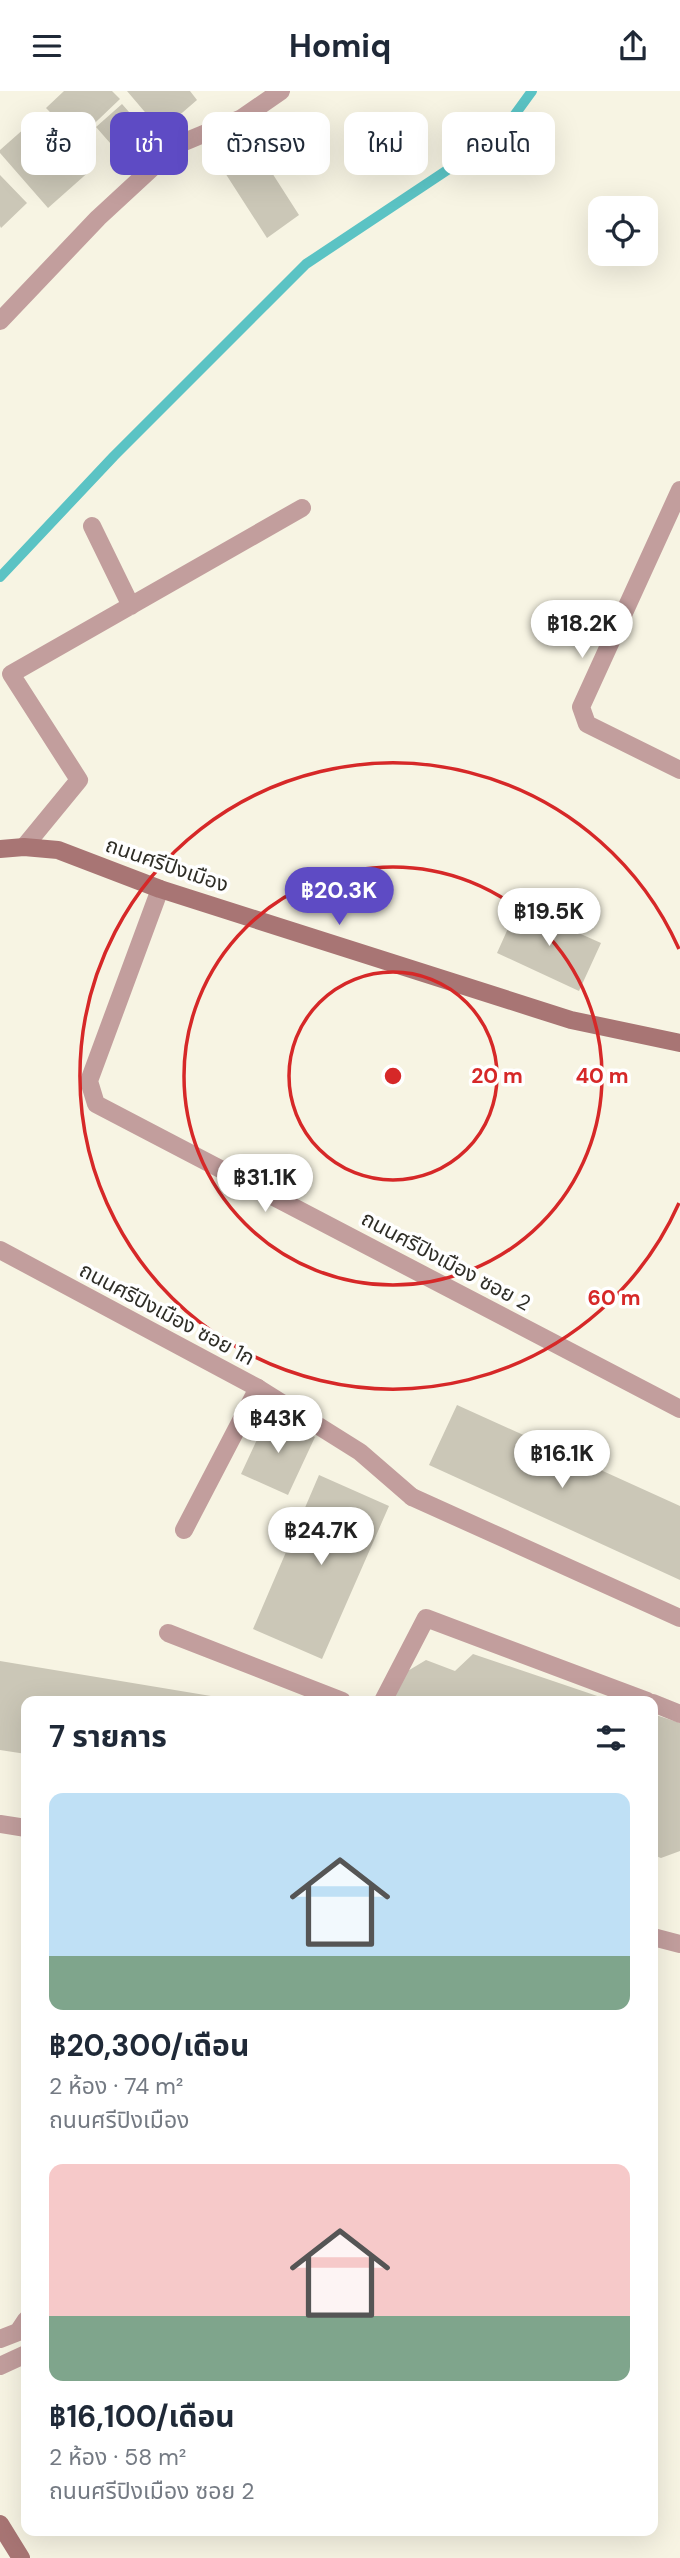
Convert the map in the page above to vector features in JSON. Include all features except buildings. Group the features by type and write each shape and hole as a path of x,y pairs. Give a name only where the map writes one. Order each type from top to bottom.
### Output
{"street":[{"path":"0,321 98,218 177,145 243,118 282,91"},
{"path":"680,490 581,707 587,725 680,770"},
{"path":"24,848 79,780 10,674 302,508"},
{"path":"92,526 131,606"},
{"name":"ถนนศรีปิงเมือง","path":"0,849 58,850 160,888 570,1020 680,1043"},
{"name":"ถนนศรีปิงเมือง ซอย 2","path":"160,888 89,1081 96,1104 680,1409"},
{"name":"ถนนศรีปิงเมือง ซอย 1ก","path":"0,1250 258,1388 360,1452 412,1497 680,1618"},
{"path":"184,1530 258,1388"},
{"path":"386,1696 426,1618 634,1696"},
{"path":"168,1633 329,1696"},
{"path":"658,1705 680,1714"},
{"path":"0,1824 21,1827"},
{"path":"658,1938 680,1944"},
{"path":"0,2339 18,2332 21,2328"},
{"path":"0,2367 21,2356"},
{"path":"0,2524 21,2558"}],"waterway":[{"path":"0,577 114,456 306,264 500,135 532,91"}]}
